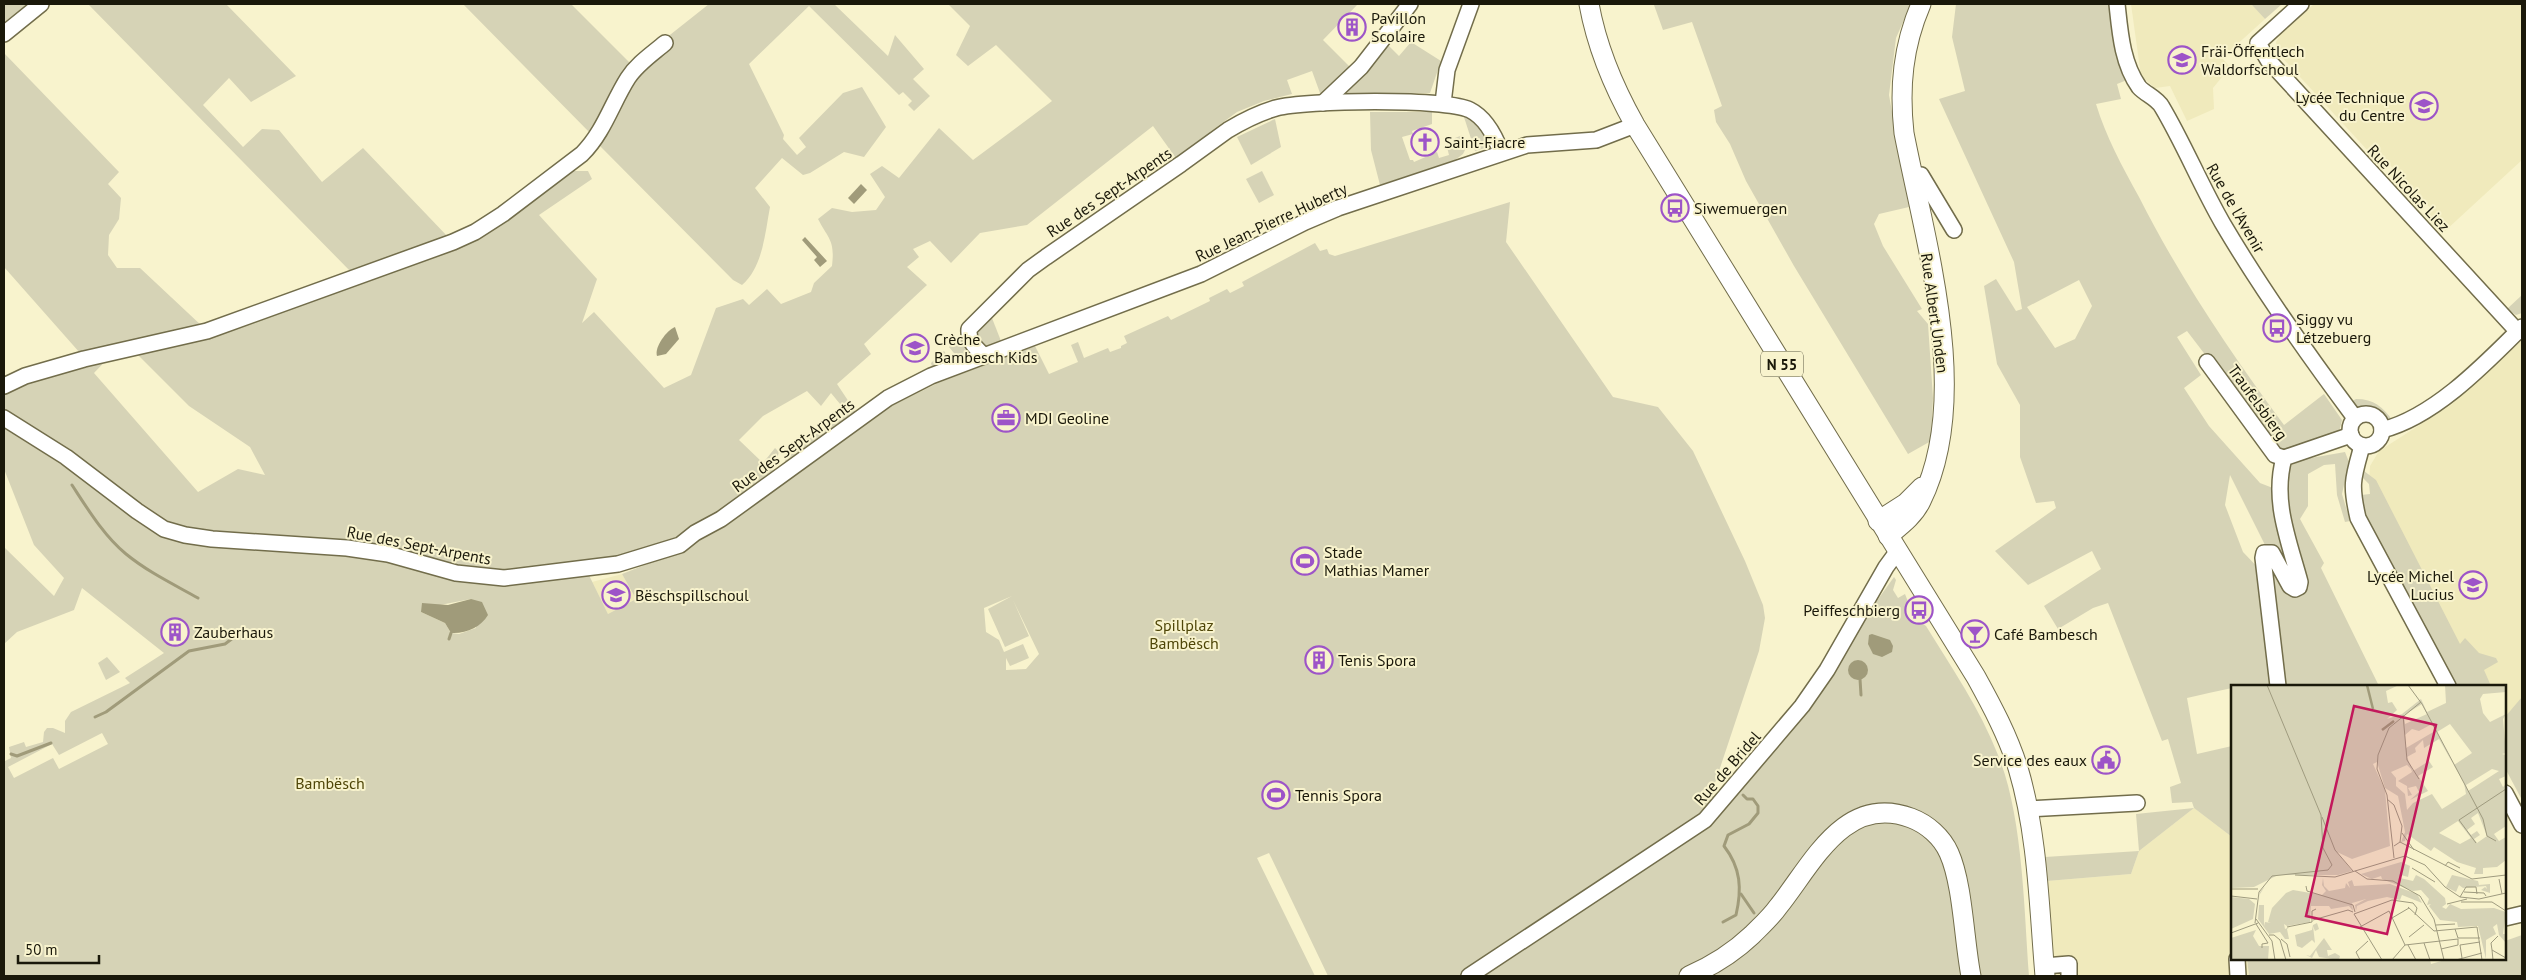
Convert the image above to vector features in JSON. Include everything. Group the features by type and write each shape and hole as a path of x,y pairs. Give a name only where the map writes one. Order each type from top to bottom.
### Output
{"main road":[{"name":"N 55","path":"1589,4 1600,50 1609,75 1635,125 1976,677 1994,712 2018,767 2028,809 2035,858 2045,971"},
{"name":"Rue Albert Unden","path":"1883,529 1928,481 1941,442 1945,379 1939,316 1912,175 1901,103 1902,71 1907,42 1921,4"},
{"path":"1689,976 1706,969 1738,948 1778,908 1805,868 1840,828 1858,818 1880,813 1900,814 1919,821 1938,835 1949,852 1955,871 1971,976"}],"street":[{"path":"4,34 40,4"},
{"path":"1324,103 1361,67 1410,4"},
{"path":"1443,103 1447,70 1471,4"},
{"name":"Rue de l'Avenir","path":"2116,4 2120,37 2133,77 2141,89 2161,105 2200,184 2246,262 2286,325 2355,418"},
{"name":"Rue Nicolas Liez","path":"2301,4 2258,43 2268,60 2520,330"},
{"path":"4,386 25,376 84,359 207,331 356,278 475,232 574,160 595,141 628,78 636,67 665,43"},
{"name":"Rue des Sept-Arpents","path":"4,418 66,457 136,511 164,529 185,535 212,539 347,548 380,553 456,573 504,578 618,564 680,545 721,519 888,398 931,376 983,356 968,336 969,329 1028,270 1228,130 1251,116 1277,108 1324,103 1443,103 1471,110 1486,123 1502,152"},
{"name":"Rue Jean-Pierre Huberty","path":"983,356 1201,274 1338,208 1526,145 1596,140 1635,125"},
{"path":"1912,175 1921,175 1954,230"},
{"path":"2382,430 2401,425 2446,396 2520,330"},
{"name":"Traufelsbierg","path":"2207,362 2275,455 2284,458"},
{"path":"2365,414 2377,418 2382,430 2378,441 2368,446 2362,446 2353,440 2350,426 2355,418 2365,414"},
{"path":"2278,685 2264,553 2272,553 2290,586 2295,589 2300,587 2280,511 2278,490 2284,458 2351,435"},
{"path":"2362,446 2352,478 2353,498 2358,518 2447,685"},
{"name":"Rue de Bridel","path":"1469,976 1705,820 1802,706 1827,670 1886,567 1898,552"},
{"path":"2506,800 2522,825"},
{"path":"2028,809 2138,803"},
{"path":"2506,918 2522,914"},
{"path":"2237,960 2238,976"},
{"path":"2045,971 2069,964 2069,976"}],"shaded area":[{"name":"Fräi-Öffentlech Waldorfschoul","path":"2131,4 2251,4 2265,19 2222,58 2230,67 2213,88 2214,109 2187,121 2170,86 2155,88 2141,76"},
{"name":"Lycée Technique du Centre","path":"2314,4 2522,4 2522,160 2445,231 2439,231 2426,216 2432,210 2386,161 2381,165 2277,52 2276,42 2280,35"},
{"path":"861,184 867,190 854,204 848,198"},
{"path":"805,237 827,261 820,267 814,260 817,257 802,240"},
{"path":"675,327 679,339 666,354 657,356 657,348 662,339"},
{"name":"Lycée Michel Lucius","path":"2522,340 2522,769 2506,738 2506,685 2477,685 2369,484 2370,466 2379,451 2451,405"},
{"name":"Bëschspillschoul","path":"622,574 636,599 608,614 592,582"},
{"path":"471,599 482,602 488,615 473,629 462,632 451,633 445,623 421,612 422,603 448,605"},
{"path":"1872,634 1890,640 1893,646 1892,652 1882,657 1873,654 1868,644 1869,635"},
{"path":"1858,660 1865,663 1868,670 1865,677 1858,680 1851,677 1848,670 1851,663"},
{"path":"2194,808 2231,836 2231,960 2247,960 2249,976 2055,976 2047,881 2131,874 2139,851"}],"green space":[{"path":"4,4 48,4 4,41"},
{"name":"Bambësch","path":"88,4 226,4 296,76 251,102 229,78 203,105 243,147 262,129 279,130 322,182 363,148 449,238 473,228 579,150 593,136 463,4 571,4 632,65 709,4 834,4 888,56 895,35 924,69 913,79 930,96 914,111 908,105 912,101 903,92 899,95 809,6 749,64 784,135 783,139 797,155 806,147 799,138 843,93 862,87 886,127 864,157 844,152 810,173 803,175 782,158 755,188 770,207 759,259 755,269 742,285 733,280 598,144 565,171 588,171 592,179 539,215 597,279 582,323 594,312 664,388 691,375 716,308 743,299 749,305 767,289 781,304 811,292 814,283 832,266 833,257 832,245 818,219 832,208 852,212 876,210 885,197 870,174 882,166 899,178 939,128 973,160 1052,101 996,45 968,66 956,55 970,26 948,4 1358,4 1323,40 1352,69 1325,93 1320,93 1312,71 1287,80 1292,94 1264,101 1237,112 1210,132 1212,136 1178,161 1153,126 1027,225 980,233 951,263 930,241 913,249 919,257 907,267 927,285 864,344 871,354 837,384 857,414 788,464 784,459 845,410 831,393 821,406 807,391 763,416 739,440 763,463 775,448 779,452 772,474 708,518 709,521 662,544 616,558 583,563 608,614 636,599 622,574 678,552 709,535 885,409 938,383 1035,346 1049,374 1078,362 1071,345 1078,342 1084,358 1108,348 1110,352 1121,348 1121,346 1127,343 1124,336 1168,316 1171,320 1210,301 1209,298 1227,289 1230,293 1244,286 1242,282 1315,243 1320,251 1327,249 1329,254 1335,256 1510,202 1506,242 1613,397 1658,407 1693,451 1745,561 1763,605 1765,618 1759,651 1711,795 1723,801 1802,705 1894,577 1896,580 1893,590 1898,598 1905,594 1914,617 1926,626 1974,705 1998,755 2013,806 2017,834 2024,893 2029,976 1328,976 1269,853 1257,858 1315,976 4,976 4,759 5,761 11,758 9,747 24,742 26,747 43,742 44,732 47,728 53,728 65,733 65,721 71,712 130,683 125,678 164,653 82,588 74,610 17,632 4,644 4,547 54,596 64,578 34,545 4,469 4,378 80,353 4,267 4,53 119,172 108,184 121,198 119,219 109,235 108,255 117,268 140,268 203,327 352,273","holes":["131,348 189,406 250,447 265,475 238,469 198,492 94,373 114,352","1012,596 988,609 1005,647 1029,636 1013,600 1039,654 1026,669 1006,670 1006,658 1010,666 1029,658 1023,644 1004,652 999,640 986,632 984,608","471,599 476,628 459,634 451,633 445,623 421,612 440,605","102,733 108,744 59,769 53,758 14,778 8,767 52,744 59,755"]},
{"path":"1911,4 1896,38 1889,95 1909,207 1879,214 1874,224 1883,246 1922,309 1917,311 1928,324 1933,398 1931,441 1908,454 1794,266 1746,181 1730,144 1716,122 1714,110 1722,106 1692,22 1663,30 1654,5"},
{"path":"1956,4 2110,4 2127,80 2117,84 2121,99 2096,104 2115,151 2171,257 2244,370 2284,425 2324,394 2342,420 2339,432 2285,453 2278,450 2187,331 2177,337 2201,375 2184,388 2209,426 2260,483 2278,490 2290,466 2305,459 2345,452 2349,462 2342,494 2350,521 2345,522 2337,495 2335,464 2324,465 2308,474 2308,506 2300,519 2324,563 2321,568 2379,685 2231,685 2231,688 2187,698 2197,754 2231,746 2231,836 2194,808 2192,802 2172,803 2170,787 2181,783 2168,739 2162,741 2108,603 2093,608 2058,629 2044,606 2101,569 2092,551 2028,585 1995,551 2056,508 2054,501 2036,503 2020,457 2020,405 1997,364 1984,286 1996,279 2016,311 2022,309 2014,262 1939,99 1965,91 1952,37","holes":["2079,280 2092,306 2075,339 2055,348 2027,307","2230,475 2268,551 2265,575 2243,552 2225,505"]},
{"path":"2251,4 2282,4 2265,19"},
{"path":"1411,42 1441,61 1430,93 1344,94 1342,88 1386,43 1399,56"},
{"path":"1370,112 1432,112 1432,124 1412,131 1413,134 1402,137 1410,160 1414,162 1437,152 1439,158 1449,155 1447,147 1456,144 1455,138 1463,135 1467,146 1463,154 1455,160 1380,185 1371,150"},
{"path":"1463,114 1477,123 1484,132 1487,137 1488,147 1475,151"},
{"path":"1275,119 1281,147 1251,165 1237,137"},
{"path":"1262,171 1274,195 1259,203 1246,179"},
{"path":"2522,295 2522,313 2516,315 2507,309"},
{"path":"990,313 1001,341 985,347 975,336 975,329"},
{"path":"958,337 971,351 958,358 949,347"},
{"path":"944,351 951,361 932,367 931,363"},
{"path":"2356,399 2373,402 2386,412 2393,421 2377,412 2356,406 2350,402"},
{"path":"2364,471 2376,480 2460,644 2465,638 2479,653 2496,658 2498,662 2484,670 2491,685 2452,685 2364,520 2358,500 2361,495 2370,494 2369,484 2363,478"},
{"path":"107,657 120,672 106,680 98,663"},
{"path":"2522,697 2522,800 2506,770 2506,716"},
{"path":"2194,808 2139,851 2136,814"},
{"path":"2139,851 2131,874 2047,881 2045,857"},
{"path":"2522,935 2522,976 2249,976 2247,960 2430,960 2431,964 2445,960 2506,960 2506,941"}],"waterway":[{"path":"72,485 96,521 118,547 161,578 198,598"},
{"path":"449,639 451,633"},
{"path":"95,717 106,712 189,651 225,644 237,635"},
{"path":"1860,679 1861,695"},
{"path":"11,754 17,756 51,743"},
{"path":"1723,922 1736,915 1739,896 1737,871 1730,854 1724,846 1728,835 1749,824 1758,813 1758,806 1753,799 1747,799 1743,795"},
{"path":"1741,894 1754,913"}],"place":[{"name":"Pavillon Scolaire","path":"1352,27"},
{"name":"Fräi-Öffentlech Waldorfschoul","path":"2182,60"},
{"name":"Lycée Technique du Centre","path":"2424,106"},
{"name":"Saint-Fiacre","path":"1425,142"},
{"name":"Siwemuergen","path":"1675,208"},
{"name":"Siggy vu Létzebuerg","path":"2277,328"},
{"name":"Crèche Bambesch Kids","path":"915,348"},
{"name":"MDI Geoline","path":"1006,418"},
{"name":"Stade Mathias Mamer","path":"1305,561"},
{"name":"Lycée Michel Lucius","path":"2473,585"},
{"name":"Bëschspillschoul","path":"616,595"},
{"name":"Peiffeschbierg","path":"1919,610"},
{"name":"Zauberhaus","path":"175,632"},
{"name":"Café Bambesch","path":"1975,634"},
{"name":"Tenis Spora","path":"1319,660"},
{"name":"Service des eaux","path":"2106,760"},
{"name":"Tennis Spora","path":"1276,795"}],"park label":[{"name":"Spillplaz Bambësch","path":"1184,634"}]}
